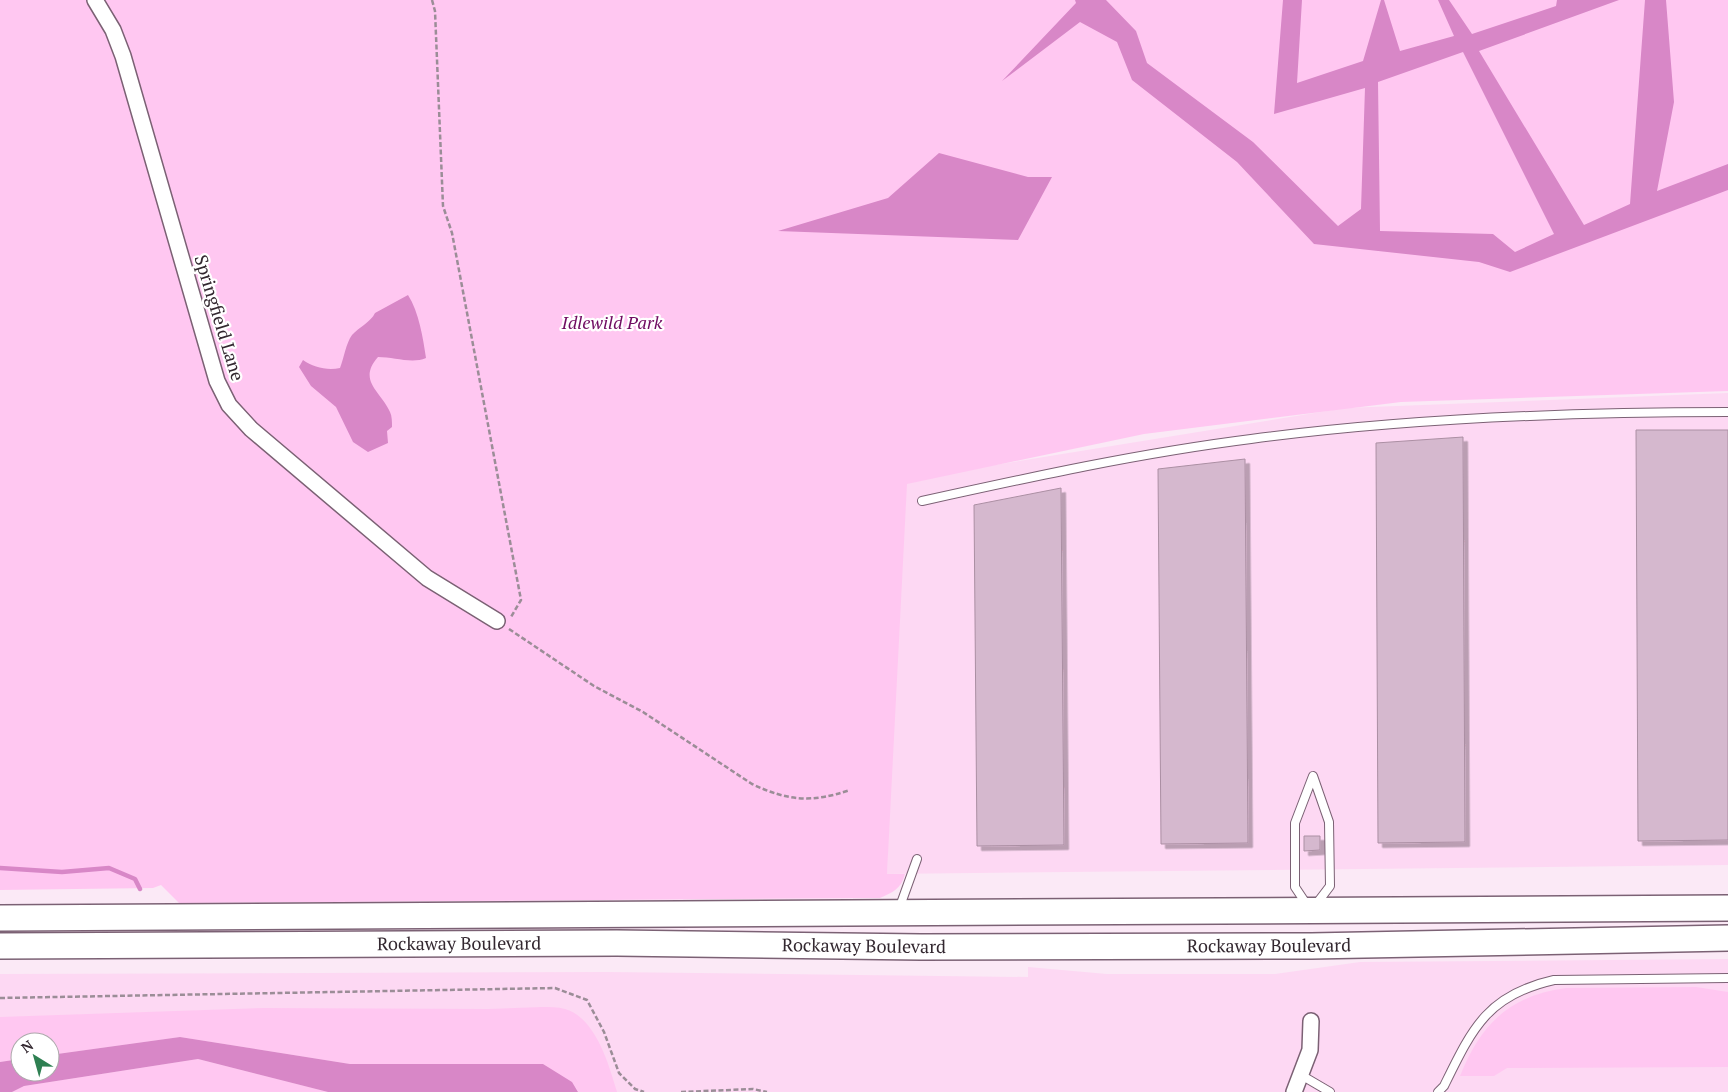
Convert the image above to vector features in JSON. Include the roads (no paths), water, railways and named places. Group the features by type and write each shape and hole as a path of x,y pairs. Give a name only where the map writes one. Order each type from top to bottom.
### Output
{"highway":[{"name":"Rockaway Boulevard","path":"0,918 1728,908"},
{"name":"Rockaway Boulevard","path":"0,946 607,943 922,947 1281,946 1728,938"}],"street":[{"name":"Springfield Lane","path":"95,0 113,30 123,56 217,381 229,405 251,429 427,578 497,621"},
{"path":"1294,1092 1310,1050 1311,1021"}],"lane":[{"path":"922,501 1155,453 1310,432 1489,417 1622,412 1728,412"},
{"path":"1313,776 1329,822 1330,886 1311,911 1295,887 1295,823 1313,776"},
{"path":"898,913 917,859"},
{"path":"1438,1092 1444,1086 1478,1022 1506,998 1528,986 1554,980 1728,978"},
{"path":"1301,1075 1330,1092"}],"waterway":[{"path":"0,868 62,872 109,868 135,879 140,889"}],"park label":[{"name":"Idlewild Park","path":"612,323"}]}
